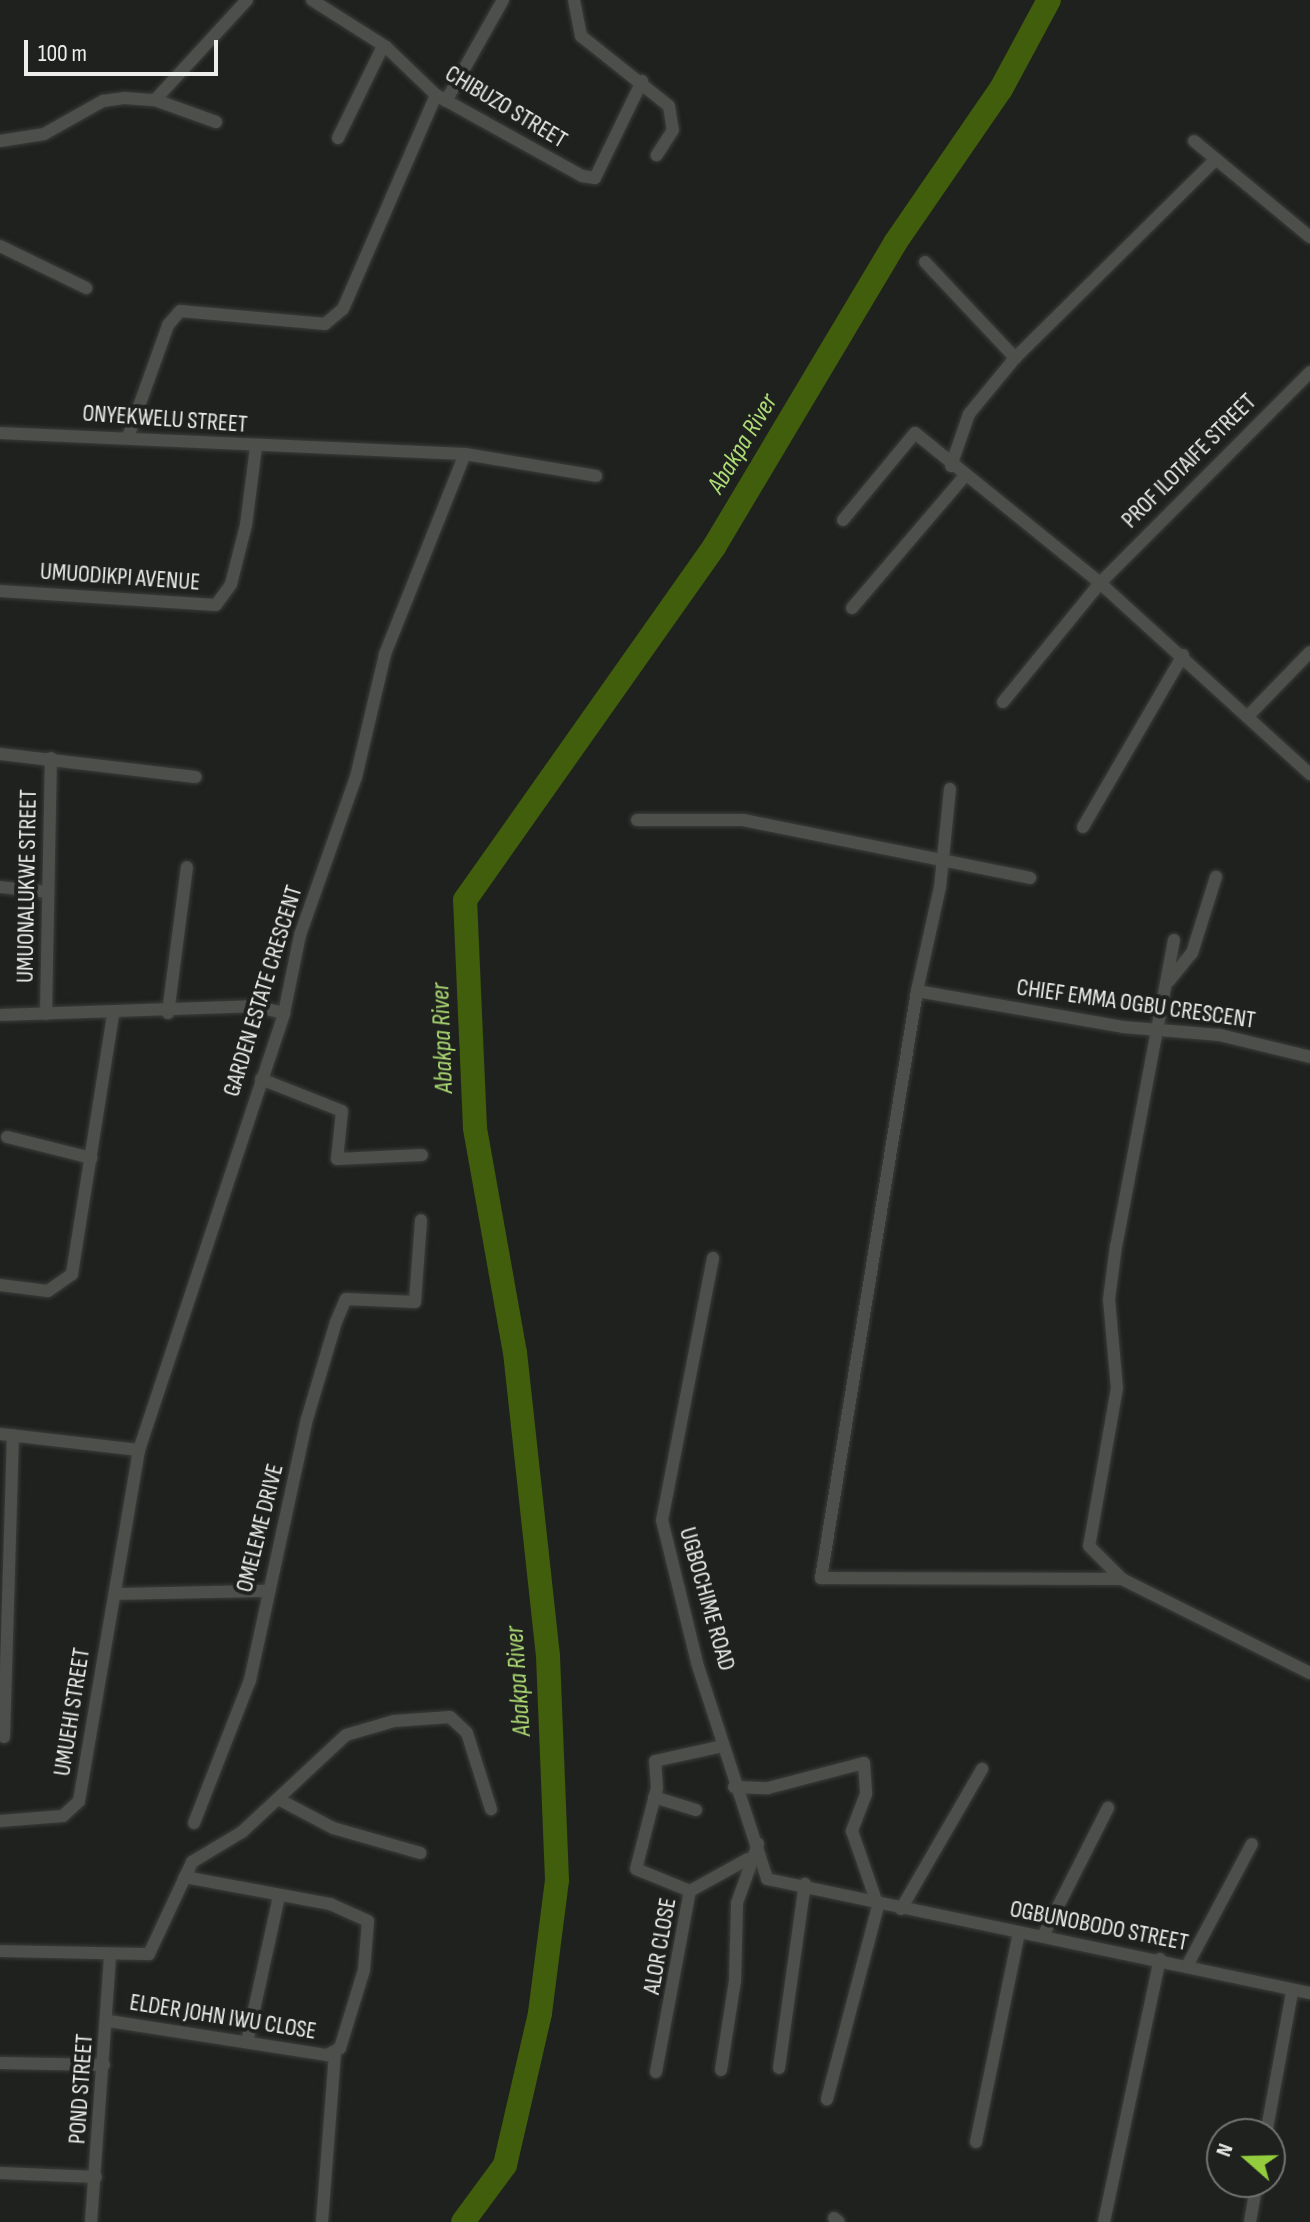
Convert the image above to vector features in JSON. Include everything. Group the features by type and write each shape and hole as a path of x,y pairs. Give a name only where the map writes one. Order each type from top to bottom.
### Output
{"street":[{"path":"155,100 247,0"},
{"name":"CHIBUZO STREET","path":"312,0 383,46 441,98 595,178 642,81"},
{"path":"128,437 168,325 180,311 325,324 359,284 441,98 503,0"},
{"path":"574,0 581,36 642,81 673,116 657,155"},
{"path":"338,138 383,46"},
{"path":"0,141 44,134 103,101 155,100 216,122"},
{"path":"1194,141 1310,237"},
{"path":"951,466 969,414 1015,358 1215,160"},
{"path":"0,246 86,288"},
{"path":"925,262 1015,358"},
{"name":"PROF ILOTAIFE STREET","path":"1003,702 1100,583 1310,372"},
{"name":"ONYEKWELU STREET","path":"0,433 128,437 328,452 465,454 596,476"},
{"path":"843,520 911,434 1100,583 1250,714 1310,774"},
{"name":"UMUODIKPI AVENUE","path":"0,591 216,605 231,584 246,525 256,447"},
{"name":"GARDEN ESTATE CRESCENT","path":"117,1594 139,1450 284,1013 300,935 356,777 385,654 465,454"},
{"path":"852,608 964,477"},
{"path":"1250,714 1310,652"},
{"path":"1083,827 1183,655"},
{"path":"0,754 196,777"},
{"name":"UMUONALUKWE STREET","path":"46,1014 51,758"},
{"path":"950,789 941,861 821,1578 1122,1579"},
{"path":"637,820 743,820 1030,878"},
{"path":"168,1013 187,867"},
{"path":"1167,984 1192,953 1216,877"},
{"path":"0,887 47,892"},
{"path":"1174,940 1160,1031 1116,1246 1109,1299 1117,1388 1089,1546 1122,1579 1310,1673"},
{"name":"CHIEF EMMA OGBU CRESCENT","path":"917,991 1160,1031 1233,1037 1310,1057"},
{"path":"0,1015 113,1015 252,1006 284,1013"},
{"path":"0,1285 48,1291 72,1274 113,1015"},
{"path":"261,1079 338,1107 337,1159 422,1155"},
{"path":"7,1137 91,1158"},
{"name":"OMELEME DRIVE","path":"194,1823 250,1680 266,1591 285,1538 307,1419 346,1299 415,1302 421,1220"},
{"name":"UGBOCHIME ROAD","path":"713,1258 662,1520 734,1787 758,1844 767,1879 805,1884 878,1906"},
{"path":"4,1737 7,1434 139,1450"},
{"path":"117,1594 266,1591"},
{"name":"UMUEHI STREET","path":"0,1821 63,1816 79,1801 117,1594"},
{"path":"0,1951 110,1959 155,1949 184,1877 196,1858 280,1800 346,1735 394,1721 450,1717 467,1733 491,1809"},
{"path":"690,1891 650,1879 634,1863 654,1797 655,1761 723,1746"},
{"path":"734,1787 768,1788 864,1763 866,1794 852,1831 878,1906 827,2099"},
{"path":"901,1909 982,1769"},
{"path":"654,1797 696,1810"},
{"path":"280,1800 333,1828 420,1853"},
{"path":"1043,1936 1108,1808"},
{"path":"721,2070 737,1960 733,1926 748,1859 758,1844"},
{"path":"1187,1966 1252,1844"},
{"name":"ALOR CLOSE","path":"656,2072 690,1891 748,1859"},
{"name":"ELDER JOHN IWU CLOSE","path":"109,2021 335,2054 356,2004 368,1921 344,1908 184,1877"},
{"path":"779,2068 805,1884"},
{"path":"247,2042 279,1896"},
{"name":"OGBUNOBODO STREET","path":"878,1906 1160,1959 1292,1992 1310,1993"},
{"path":"976,2142 1019,1933"},
{"name":"POND STREET","path":"91,2222 109,2021 110,1959"},
{"path":"1104,2222 1160,1959"},
{"path":"1269,2118 1292,1992"},
{"path":"322,2222 335,2054"},
{"path":"0,2063 104,2065"},
{"path":"0,2173 96,2177"},
{"path":"1250,2222 1254,2198"}],"waterway":[{"name":"Abakpa River","path":"463,2222 505,2165 540,2013 557,1880 548,1656 515,1353 475,1128 465,900 714,547 895,243 1001,89 1049,0"}]}
